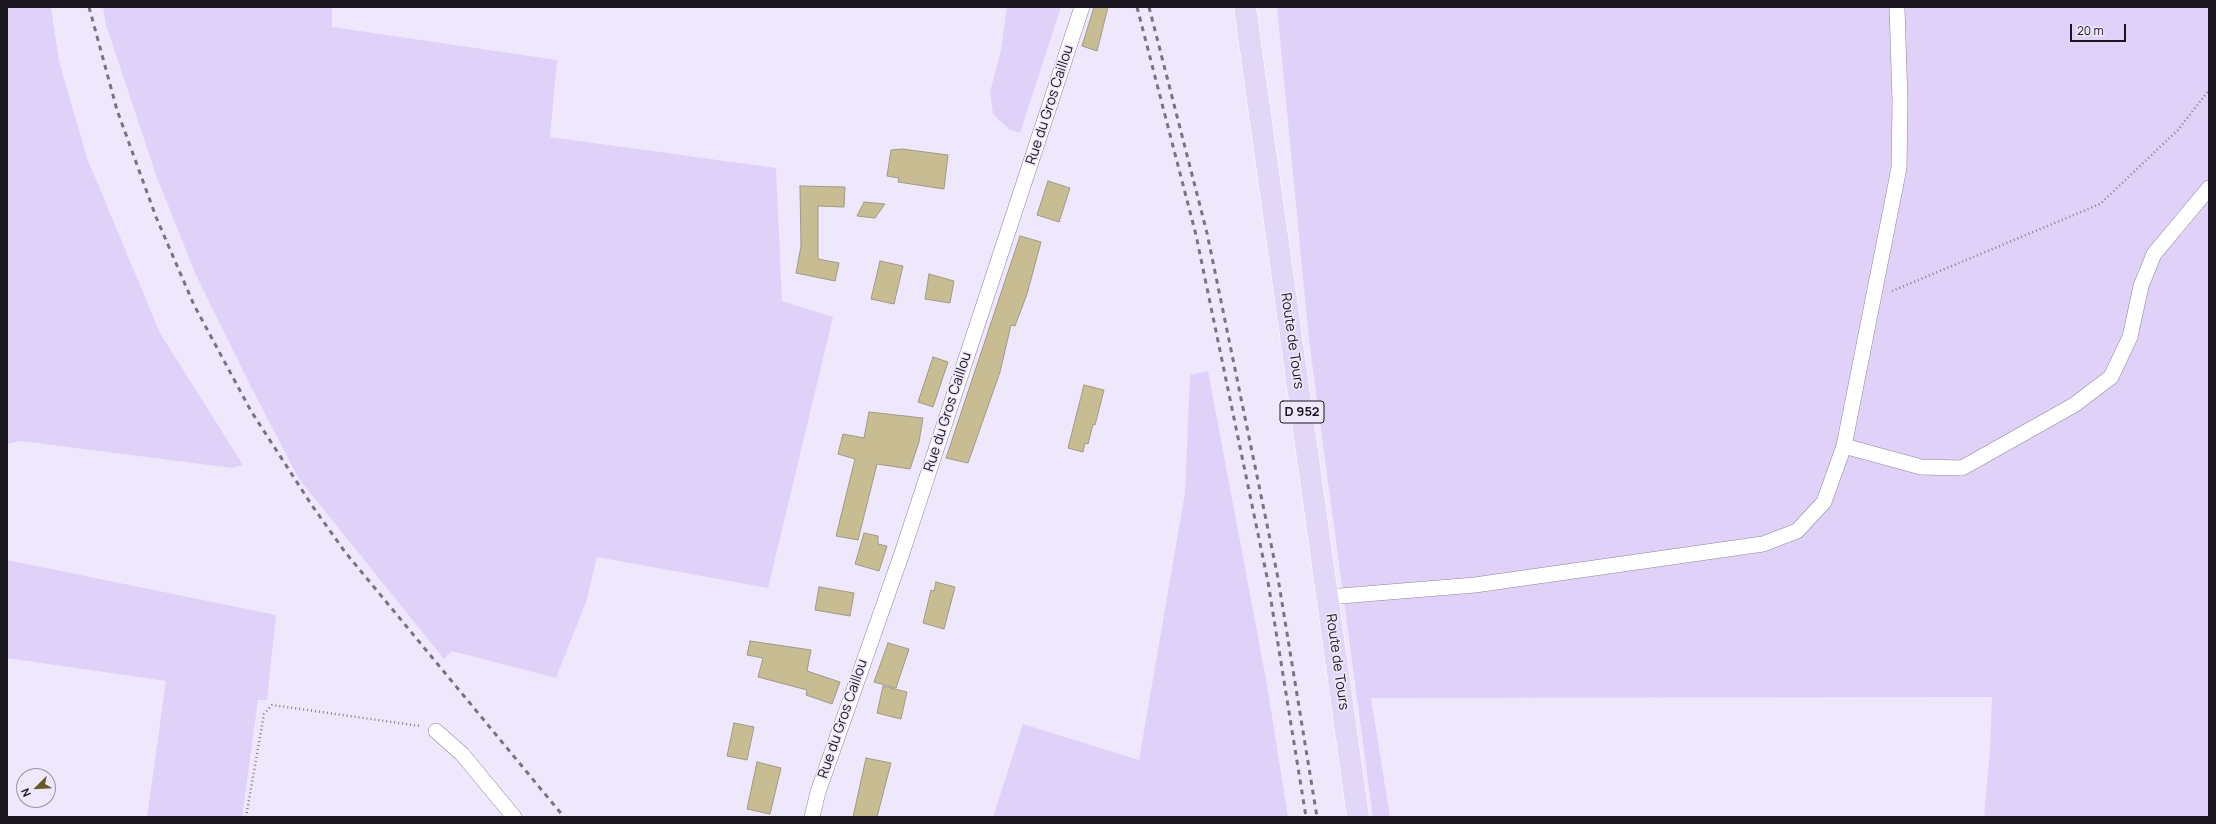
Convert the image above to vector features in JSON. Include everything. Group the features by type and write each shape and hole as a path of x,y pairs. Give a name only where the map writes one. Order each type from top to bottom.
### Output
{"main road":[{"name":"Route de Tours","path":"1245,7 1358,817"}],"street":[{"name":"Rue du Gros Caillou","path":"812,817 820,785 904,548 1082,7"},
{"path":"1328,597 1475,585 1763,544 1797,531 1824,502 1844,446 1899,168 1900,102 1897,7"},
{"path":"1844,446 1921,467 1962,468 2074,405 2111,377 2130,337 2141,286 2154,254 2209,188"},
{"path":"436,731 462,754 514,817"}],"path":[{"path":"1872,299 2100,204 2178,130 2209,90"},
{"path":"246,817 264,714 272,705 427,727 436,731"}],"shaded area":[{"path":"7,7 51,7 59,61 87,158 160,333 243,465 232,468 21,441 7,444"},
{"path":"103,7 332,7 332,27 557,60 550,137 776,168 782,301 833,317 768,588 597,557 586,602 556,678 452,651 444,659 299,479 250,385 196,275 156,175 106,25"},
{"path":"1007,7 1061,7 1020,133 1010,130 993,114 990,92 1001,50"},
{"path":"1277,7 2209,7 2209,817 1984,817 1990,750 1992,697 1371,698 1390,817 1373,817 1309,340"},
{"path":"1208,371 1267,685 1288,817 993,817 1023,724 1139,760 1185,493 1190,375"},
{"path":"7,560 276,615 267,700 258,700 242,817 147,817 166,681 7,658"}],"building":[{"path":"1094,7 1108,7 1097,51 1082,46"},
{"path":"902,149 948,155 944,189 898,182 899,178 887,176 891,150"},
{"path":"1048,181 1070,188 1059,222 1037,215"},
{"path":"800,186 845,187 844,207 818,206 818,259 839,263 835,281 796,273 801,246"},
{"path":"864,202 885,204 875,218 857,216"},
{"path":"1020,236 1041,242 1027,294 1015,326 1011,325 1000,372 968,463 946,458"},
{"path":"880,261 903,266 894,304 871,299"},
{"path":"929,274 954,281 950,303 925,299"},
{"path":"933,357 948,362 933,407 918,402"},
{"path":"1084,385 1104,390 1095,425 1093,424 1088,444 1085,443 1083,452 1068,448"},
{"path":"869,412 923,418 919,442 910,469 877,464 858,540 836,536 855,459 838,454 843,434 864,438"},
{"path":"864,533 878,536 878,544 887,546 879,571 855,564"},
{"path":"936,582 955,587 944,629 923,623 931,590 934,591"},
{"path":"819,587 854,593 850,616 815,610"},
{"path":"750,641 811,650 807,671 840,682 832,704 806,695 807,690 758,677 763,658 747,655"},
{"path":"888,643 909,649 896,688 874,682"},
{"path":"883,686 907,692 901,719 877,713"},
{"path":"734,723 754,727 747,760 727,756"},
{"path":"866,758 891,763 877,817 853,817"},
{"path":"757,762 781,768 770,814 747,809"}],"railway":[{"path":"89,7 117,110 156,217 194,305 251,411 311,504 345,552 564,817"},
{"path":"1137,7 1196,235 1268,582 1306,817"},
{"path":"1149,7 1207,233 1278,578 1317,817"}]}
